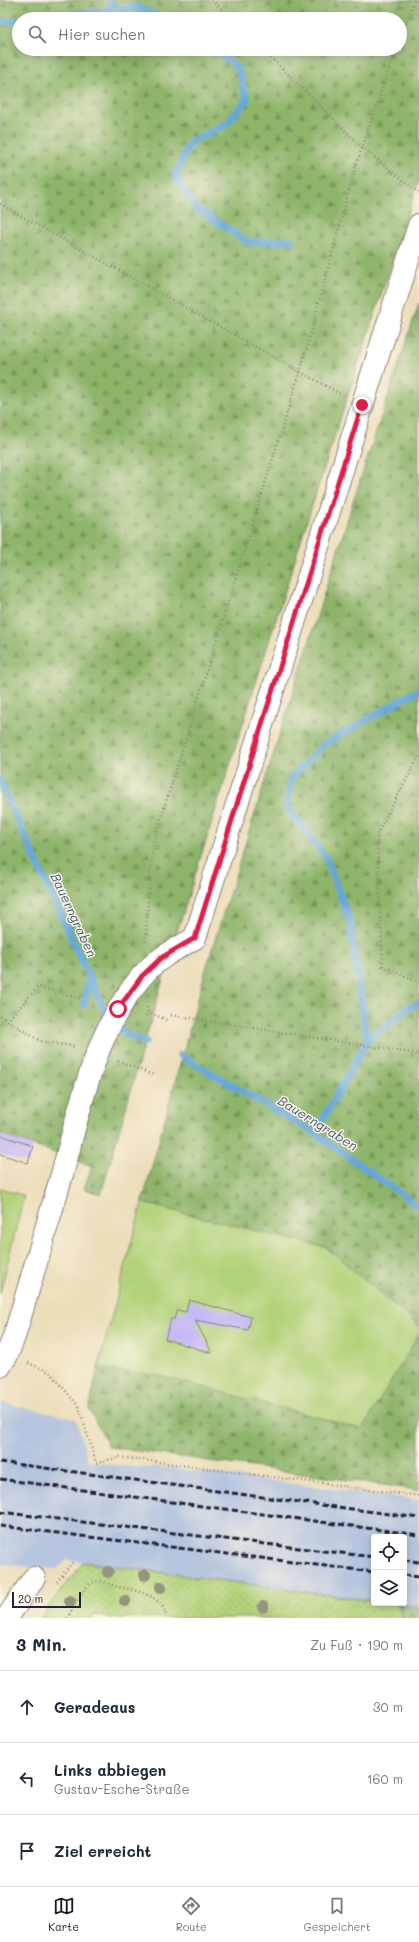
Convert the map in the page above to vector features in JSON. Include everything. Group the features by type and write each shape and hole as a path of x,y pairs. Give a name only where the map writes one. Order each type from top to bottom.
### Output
{"main road":[{"path":"4,1360 15,1334 84,1092 107,1028 118,1009 142,976 161,958 195,938 419,226"},
{"path":"7,1618 34,1578"}],"path":[{"path":"212,0 224,12"},
{"path":"407,20 414,0"},
{"path":"269,56 362,147 419,193"},
{"path":"169,1021 148,1012 141,989 153,844 299,372 362,147 394,56"},
{"path":"0,204 276,356 299,372 362,405"},
{"path":"419,756 377,834 383,966 419,982"},
{"path":"7,1021 38,987 82,999"},
{"path":"171,1015 419,1054"},
{"path":"4,1360 50,1372 79,1407 96,1463 120,1457 419,1496"},
{"path":"52,1588 74,1560"},
{"path":"67,1618 76,1607 85,1589 93,1583 101,1581 142,1592 158,1602 166,1618"}],"shaded area":[{"path":"0,1402 76,1419 89,1462 144,1468 157,1466 419,1500 419,1607 407,1605 407,1534 371,1534 371,1601 67,1560 56,1569 0,1564"}],"green space":[{"path":"0,0 419,0 419,180 316,493 170,954 101,1194 84,1189 92,1166 0,1134"},
{"path":"419,303 419,1326 327,1248 142,1203 207,965 352,505"},
{"path":"0,1188 24,1196 0,1293"},
{"path":"142,1203 327,1248 419,1326 419,1334 362,1429 161,1376 98,1368"},
{"path":"419,1334 419,1490 109,1447 89,1409 98,1368 161,1376 362,1429"},
{"path":"83,1562 371,1601 371,1606 399,1606 403,1618 110,1618 93,1614 92,1618 40,1618"},
{"path":"399,1606 419,1607 419,1618 403,1618"}],"building":[{"path":"0,1135 33,1146 28,1163 0,1154"},
{"path":"189,1300 251,1317 248,1330 195,1320 212,1353 165,1339 171,1319 174,1319 177,1310 186,1312"}],"waterway":[{"path":"108,10 112,0"},
{"path":"92,12 137,7 149,12"},
{"path":"0,22 12,21"},
{"path":"223,56 238,68 247,100 226,124 190,142 175,176 195,207 248,242 292,240"},
{"path":"367,1041 350,921 326,857 287,807 291,778 323,745 419,690"},
{"name":"Bauerngraben","path":"0,781 105,1011 126,1034 146,1042"},
{"path":"84,1005 89,979"},
{"path":"315,1133 367,1041 407,1008 419,1004"},
{"name":"Bauerngraben","path":"180,1055 315,1133 419,1206"}],"railway":[{"path":"0,1462 419,1518"},
{"path":"0,1479 419,1535"},
{"path":"0,1512 371,1557"},
{"path":"0,1526 371,1572"},
{"path":"407,1560 419,1562"},
{"path":"407,1575 419,1577"}],"route":[{"path":"118,1009 142,976 161,958 195,938 362,405"}]}
